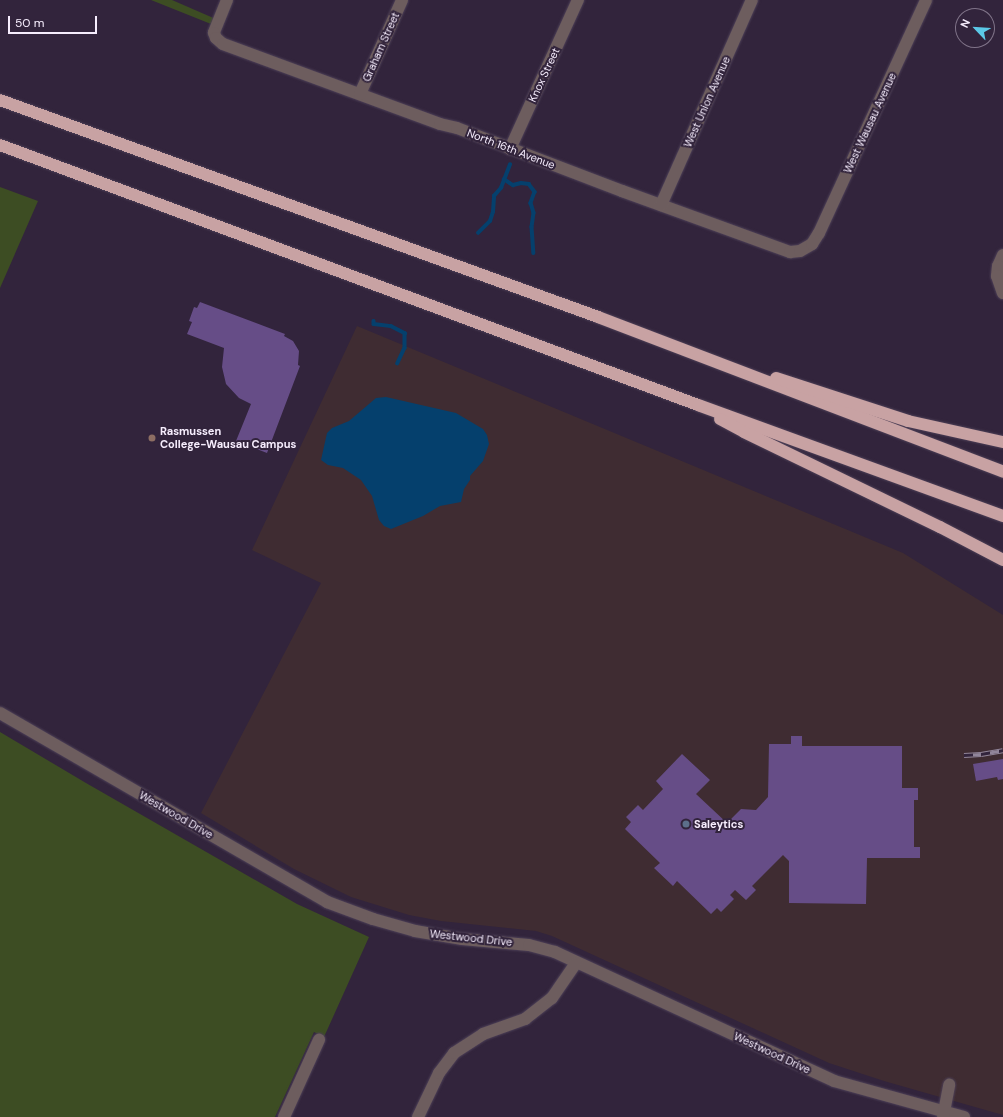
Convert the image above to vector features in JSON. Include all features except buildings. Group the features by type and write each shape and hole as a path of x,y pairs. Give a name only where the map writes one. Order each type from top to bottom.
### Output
{"highway":[{"path":"0,100 725,365 846,413 1003,472"},
{"path":"0,145 698,405 1003,516"},
{"path":"725,365 795,384 913,422 1003,442"},
{"path":"698,405 744,432 940,526 1003,560"}],"street":[{"name":"North 16th Avenue","path":"227,0 214,33 216,38 223,44 457,128 790,252 800,251 812,244"},
{"name":"Graham Street","path":"360,94 402,0"},
{"name":"Knox Street","path":"510,149 578,0"},
{"name":"West Union Avenue","path":"661,205 752,0"},
{"name":"West Wausau Avenue","path":"812,244 819,233 926,0"},
{"path":"1002,292 997,276 998,266 1003,255"},
{"name":"Westwood Drive","path":"0,713 327,902 373,920 414,931 462,939 529,945 555,952 834,1081 944,1114 964,1117"},
{"path":"418,1117 439,1073 454,1053 483,1034 525,1019 552,998 576,963"},
{"path":"284,1117 319,1040"},
{"path":"944,1114 949,1085"}],"shaded area":[{"path":"357,326 903,553 1003,615 1003,1115 884,1081 829,1063 552,936 536,931 441,921 409,915 351,897 294,869 201,813 321,583 252,550"}],"green space":[{"path":"151,0 172,0 218,20 216,26"},
{"path":"0,187 38,201 0,288"},
{"path":"0,732 297,904 369,937 324,1037 314,1032 275,1117 0,1117"}],"water":[{"path":"386,397 456,413 483,429 487,435 489,444 483,461 470,476 470,480 464,489 461,502 440,506 423,516 391,529 384,526 379,520 372,496 361,480 343,468 328,465 321,460 327,433 332,428 349,421 376,398"}],"waterway":[{"path":"478,233 490,221 493,212 494,196 501,188 510,165"},
{"path":"504,179 513,185 521,183 529,184 535,192 531,203 534,213 532,227 534,253"},
{"path":"374,321 374,324 391,326 405,333 405,348 398,363"}],"railway":[{"path":"964,755 1003,750"}],"place":[{"name":"Rasmussen College-Wausau Campus","path":"152,438"},
{"name":"Saleytics","path":"686,824"}]}
